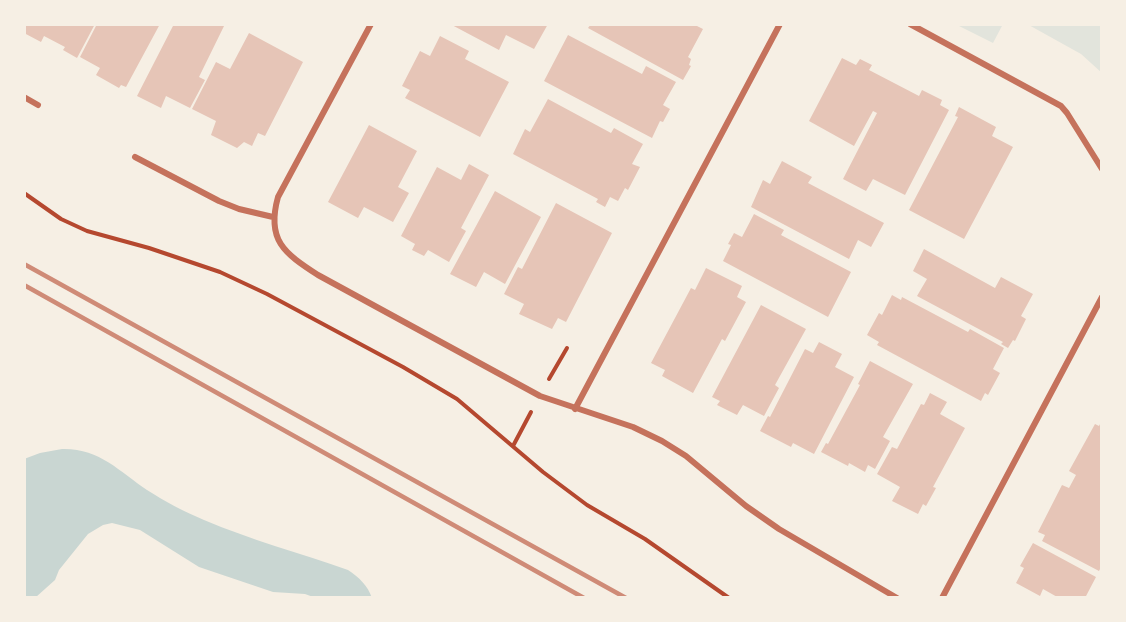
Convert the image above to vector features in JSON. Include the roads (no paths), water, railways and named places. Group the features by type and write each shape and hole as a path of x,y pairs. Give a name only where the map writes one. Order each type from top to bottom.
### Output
{"street":[{"path":"370,24 278,197 273,217 275,233 281,245 303,265 540,396 633,427 662,441 686,456 746,506 779,529 897,598"},
{"path":"575,409 780,24"},
{"path":"910,24 1060,106 1067,113 1102,169"},
{"path":"24,97 38,105"},
{"path":"135,157 219,201 239,209 273,217"},
{"path":"942,598 1102,297"}],"railway":[{"path":"24,264 626,598"},
{"path":"24,285 584,598"}]}
